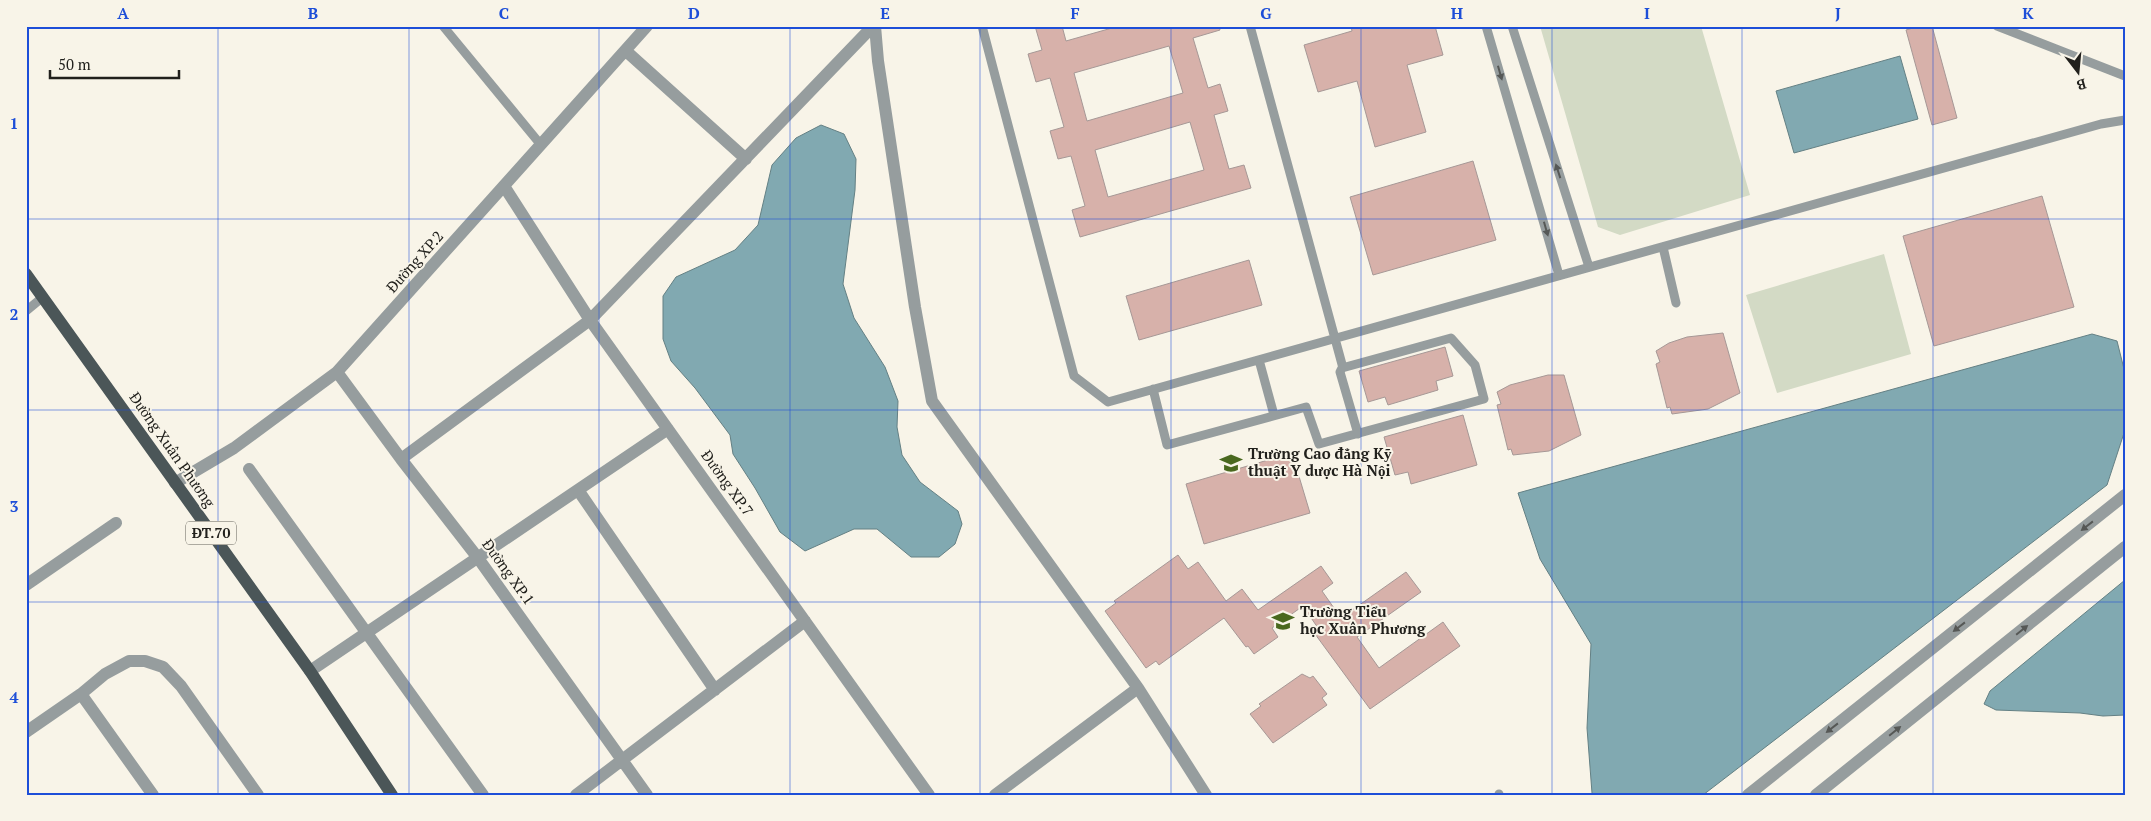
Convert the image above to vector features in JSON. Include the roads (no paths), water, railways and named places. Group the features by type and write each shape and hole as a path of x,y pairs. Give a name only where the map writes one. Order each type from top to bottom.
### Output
{"main road":[{"name":"Đường Xuân Phương","path":"26,274 310,671 392,795"}],"street":[{"name":"Đường XP.2","path":"175,483 234,448 337,372 647,26"},
{"path":"401,459 590,320 874,26"},
{"path":"874,26 915,307 932,401 1138,688 1206,795"},
{"path":"626,51 746,159"},
{"name":"Đường XP.7","path":"504,186 590,320 929,795"},
{"name":"Đường XP.1","path":"337,372 401,459 478,558 647,795"},
{"path":"310,671 668,429"},
{"path":"249,469 368,632 483,795"},
{"path":"578,490 715,690"},
{"path":"1748,795 2125,496"},
{"path":"26,585 116,523"},
{"path":"1816,795 2125,547"},
{"path":"576,795 805,621"},
{"path":"26,732 81,694 105,674 129,661 145,661 163,667 182,686 258,795"},
{"path":"995,795 1138,688"},
{"path":"81,694 153,795"}],"lane":[{"path":"443,26 541,145"},
{"path":"982,26 1074,376 1108,402 2100,124 2125,120"},
{"path":"1250,26 1343,368 1340,372 1358,434"},
{"path":"1486,26 1559,275"},
{"path":"1512,26 1589,267"},
{"path":"1997,26 2125,76"},
{"path":"1663,246 1676,303"},
{"path":"26,312 43,297"},
{"path":"1153,389 1167,445 1306,407 1319,444 1484,398 1475,365 1451,338 1343,368"},
{"path":"1259,360 1274,415"}],"water":[{"path":"1900,56 1918,119 1794,153 1776,91"},
{"path":"821,125 844,134 856,159 855,190 843,284 854,318 885,367 898,401 897,427 902,455 920,482 958,511 962,524 955,544 939,557 911,557 877,529 854,529 805,551 780,532 733,454 730,435 695,388 671,361 663,339 663,296 676,277 735,250 758,225 772,165 796,138"},
{"path":"2092,334 2117,341 2125,373 2125,430 2107,485 1703,795 1590,795 1592,793 1587,728 1591,644 1540,559 1518,493"},
{"path":"2125,580 2125,715 2103,716 2080,713 1996,710 1984,704 1990,691"}],"place":[{"name":"Trường Cao đẳng Kỹ thuật Y dược Hà Nội","path":"1231,463"},
{"name":"Trường Tiểu học Xuân Phương","path":"1283,621"}]}
